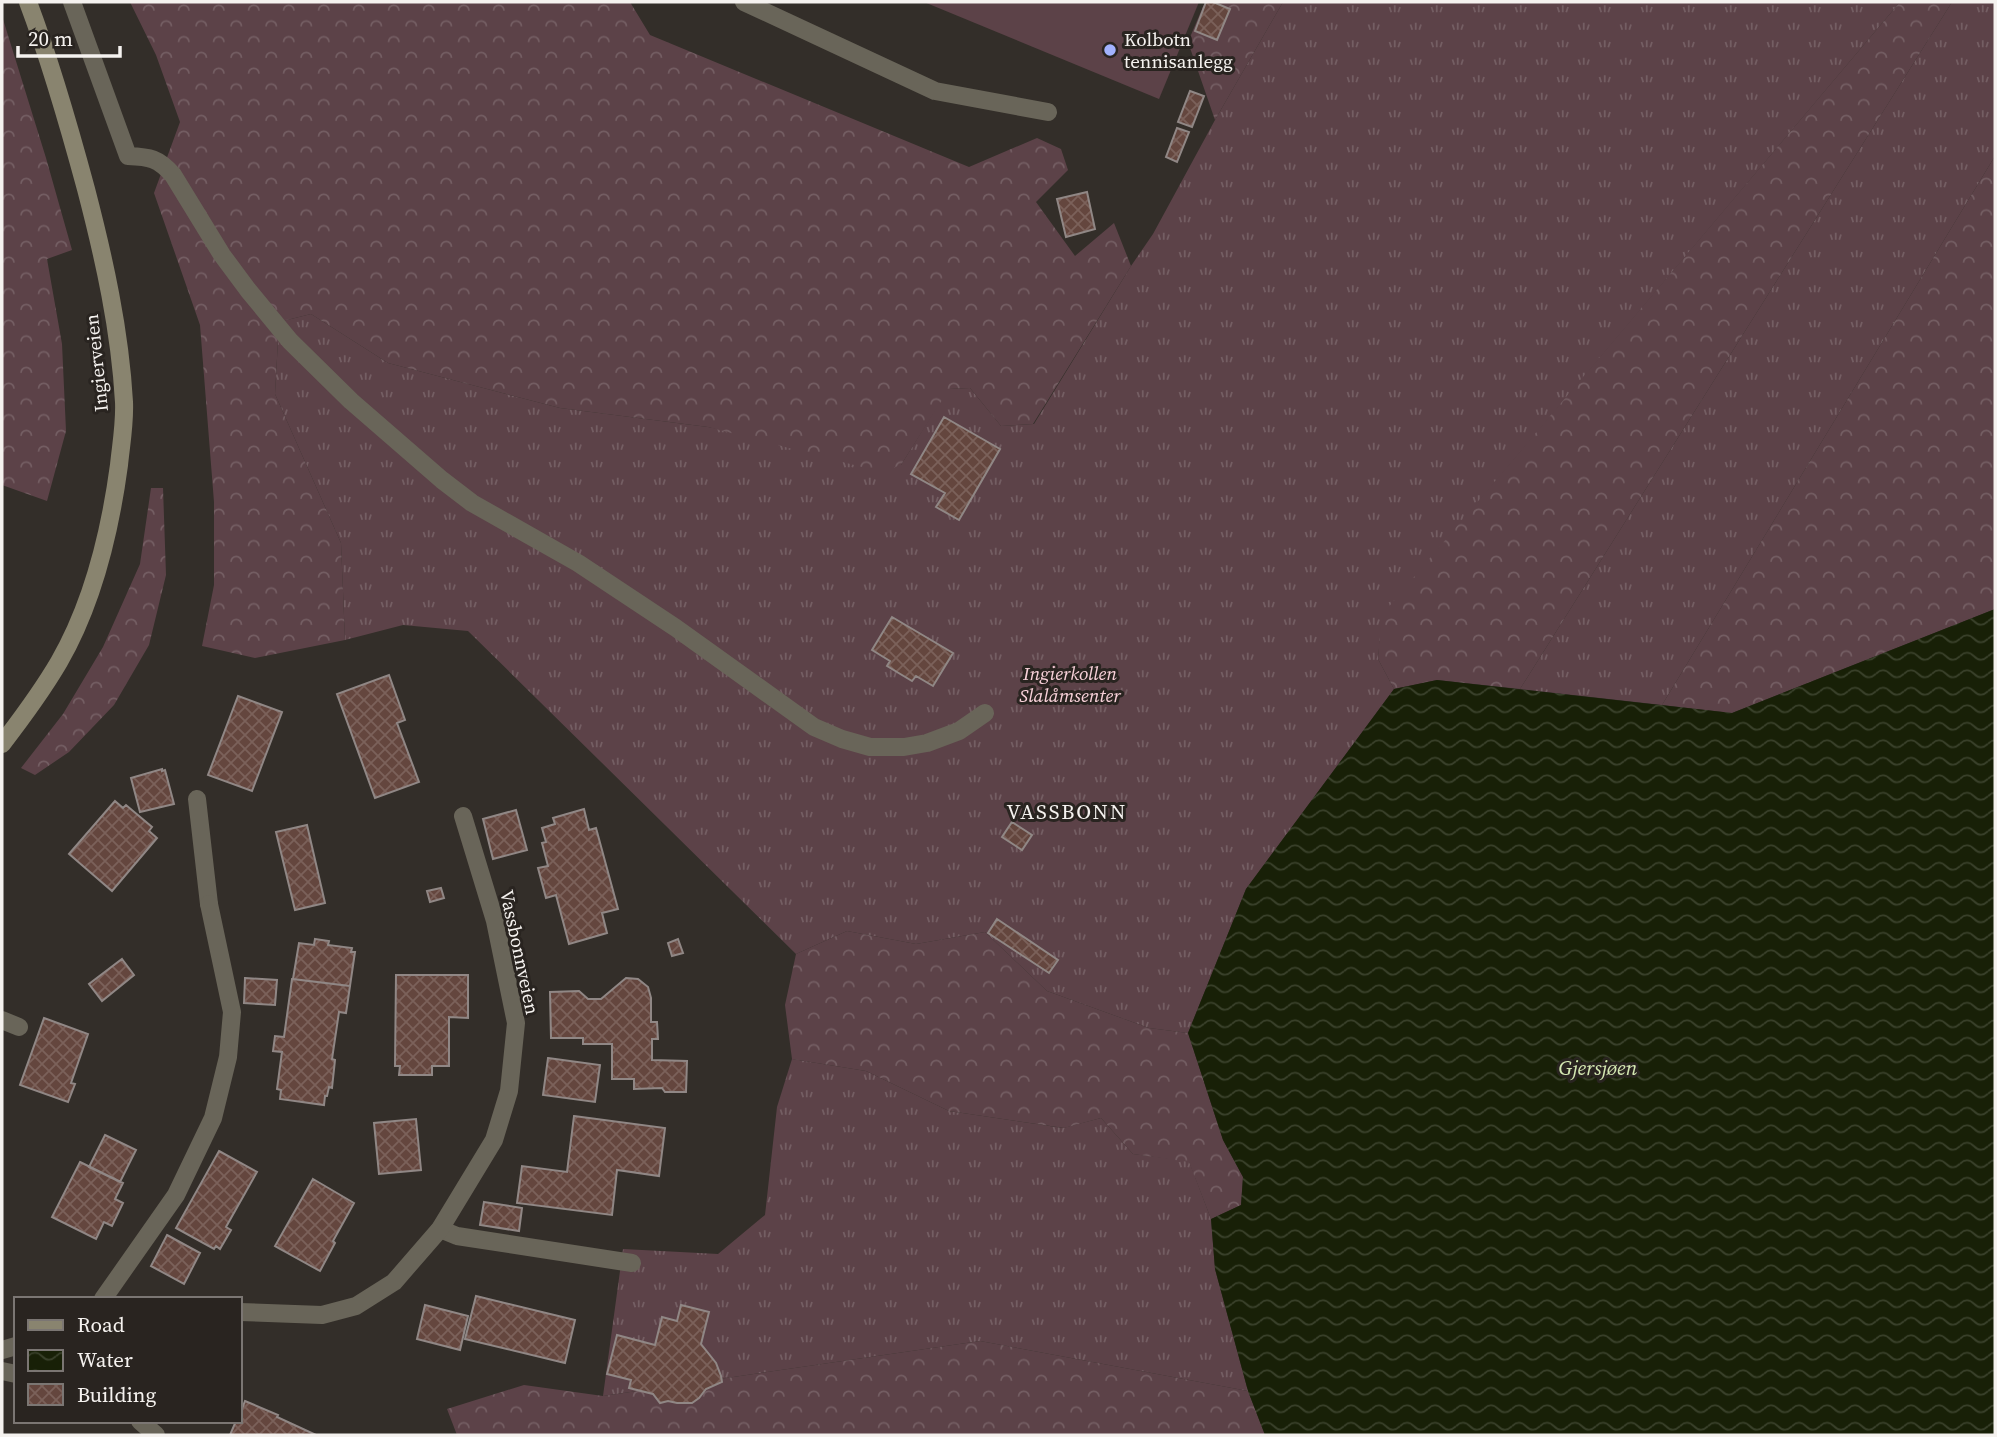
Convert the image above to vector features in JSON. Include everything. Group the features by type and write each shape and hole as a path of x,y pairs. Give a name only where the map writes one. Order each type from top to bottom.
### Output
{"main road":[{"name":"Ingierveien","path":"2,744 60,660 83,610 103,555 113,510 124,406 120,356 94,221 57,88 28,2"}],"street":[{"path":"72,2 128,156 148,157 163,163 222,255 290,341 351,401 442,480 481,509 578,562 665,620 814,727 870,747 904,747 927,743 959,731 985,713"},
{"path":"744,2 935,91 1048,112"},
{"path":"104,1297 176,1195 214,1118 229,1056 232,1012 209,904 197,799"},
{"name":"Vassbonnveien","path":"242,1311 322,1315 356,1306 394,1282 439,1228 494,1140 509,1091 516,1023 495,921 463,816"},
{"path":"2,1020 19,1027"},
{"path":"439,1228 457,1236 632,1263"},
{"path":"142,1423 156,1435"}],"green space":[{"path":"130,2 630,2 650,35 969,167 1037,138 1061,149 1068,170 1036,202 1075,256 1114,223 1131,266 1033,424 1001,426 970,388 949,389 901,465 881,472 708,427 560,408 388,363 311,314 279,322 275,394 341,543 345,640 255,658 202,646 214,585 214,502 200,325 154,193 180,122 156,55"},
{"name":"Kolbotn tennisanlegg","path":"924,2 1199,2 1159,99"},
{"path":"1205,2 1283,2 1215,120 1188,42"},
{"name":"Ingierkollen Slalåmsenter","path":"1283,2 1900,2 1382,616 1378,659 1394,689 1246,889 1188,1033 1149,1028 1047,991 985,932 916,944 847,931 796,954 468,631 403,625 345,640 341,543 275,394 279,322 311,314 388,363 560,408 708,427 901,465 948,389 970,388 1001,426 1034,424 1153,234"},
{"path":"1900,2 1952,2 1520,689 1437,680 1394,689 1378,659 1381,616"},
{"path":"1952,2 1995,2 1995,156 1662,705 1520,689"},
{"path":"2,16 72,250 47,259 62,344 66,431 47,501 2,485"},
{"path":"1995,156 1995,609 1732,713 1662,705"},
{"path":"151,488 163,488 166,575 149,645 114,705 69,752 35,775 21,768 63,714 103,647 140,564"},
{"path":"847,931 916,944 985,932 1047,991 1149,1028 1188,1033 1223,1140 1243,1177 1241,1205 1211,1219 1189,1162 1133,1154 1101,1118 1064,1128 949,1111 866,1071 792,1059 785,1005 796,954"},
{"path":"792,1059 866,1071 949,1111 1063,1128 1101,1118 1133,1154 1189,1161 1211,1219 1215,1269 1248,1391 980,1341 603,1396 623,1249 718,1254 765,1215 777,1107"},
{"path":"980,1341 1248,1391 1265,1435 457,1435 447,1409 524,1385 603,1396"}],"water":[{"name":"Gjersjøen","path":"1995,609 1995,1435 1265,1435 1248,1391 1215,1269 1211,1219 1241,1205 1243,1177 1223,1140 1188,1033 1246,889 1394,689 1437,680 1732,713"}],"building":[{"path":"1206,2 1230,9 1217,40 1195,31"},
{"path":"1190,91 1204,96 1192,127 1178,122"},
{"path":"1177,128 1189,132 1177,162 1166,157"},
{"path":"1087,192 1095,229 1066,237 1057,199"},
{"path":"944,417 1000,449 959,520 936,507 945,493 911,474"},
{"path":"892,617 953,653 933,686 916,676 912,681 887,666 890,661 872,650"},
{"path":"389,675 405,720 397,723 419,782 375,798 337,694"},
{"path":"238,696 282,712 252,791 208,775"},
{"path":"165,770 174,804 140,812 131,778"},
{"path":"115,801 123,808 126,805 152,827 149,831 157,838 112,891 69,854"},
{"path":"584,809 589,830 596,828 618,909 602,913 607,933 569,944 556,895 546,898 538,868 548,866 542,843 546,842 542,828 555,824 553,818"},
{"path":"516,810 527,850 493,859 483,819"},
{"path":"1012,822 1032,835 1022,850 1002,837"},
{"path":"307,825 325,903 295,910 276,832"},
{"path":"441,888 444,898 430,902 427,891"},
{"path":"997,919 1058,960 1049,973 988,933"},
{"path":"315,939 329,941 328,945 352,948 351,952 355,952 350,986 293,979 299,943 314,945"},
{"path":"678,939 683,953 672,956 668,943"},
{"path":"122,959 134,975 102,1001 89,984"},
{"path":"396,975 468,975 468,1018 449,1017 449,1066 432,1066 432,1075 399,1075 400,1066 395,1066"},
{"path":"245,978 277,980 275,1005 244,1003"},
{"path":"626,978 638,979 648,987 651,1022 657,1022 658,1039 652,1039 652,1060 687,1061 686,1092 665,1092 662,1088 634,1089 634,1079 612,1079 612,1044 583,1044 583,1038 551,1038 550,992 579,991 588,999 601,999"},
{"path":"292,979 350,986 346,1013 339,1012 332,1059 335,1060 332,1088 329,1087 324,1105 280,1099 281,1090 277,1089 282,1052 273,1051 275,1036 284,1037"},
{"path":"44,1018 88,1034 71,1083 75,1084 68,1102 20,1085"},
{"path":"548,1058 600,1065 595,1102 543,1095"},
{"path":"574,1116 665,1128 659,1176 617,1170 612,1215 517,1203 522,1166 567,1172"},
{"path":"416,1119 421,1170 379,1174 374,1123"},
{"path":"105,1135 136,1150 120,1182 89,1167"},
{"path":"219,1151 257,1172 226,1227 231,1230 220,1249 216,1246 214,1249 176,1228"},
{"path":"80,1162 123,1183 115,1199 123,1203 112,1226 104,1222 96,1239 52,1217"},
{"path":"313,1179 354,1203 320,1271 275,1246"},
{"path":"484,1202 522,1208 519,1231 480,1225"},
{"path":"167,1235 200,1253 184,1284 151,1266"},
{"path":"476,1296 575,1320 565,1363 465,1339"},
{"path":"425,1305 468,1316 460,1350 417,1339"},
{"path":"681,1305 709,1312 701,1344 716,1363 722,1382 706,1389 692,1403 660,1403 653,1394 629,1388 631,1380 607,1374 617,1335 655,1345 662,1317 677,1321"},
{"path":"245,1401 316,1435 230,1435 235,1423 242,1423"}],"place":[{"name":"Kolbotn tennisanlegg","path":"1110,50"}],"district":[{"name":"VASSBONN","path":"1067,811"}]}
